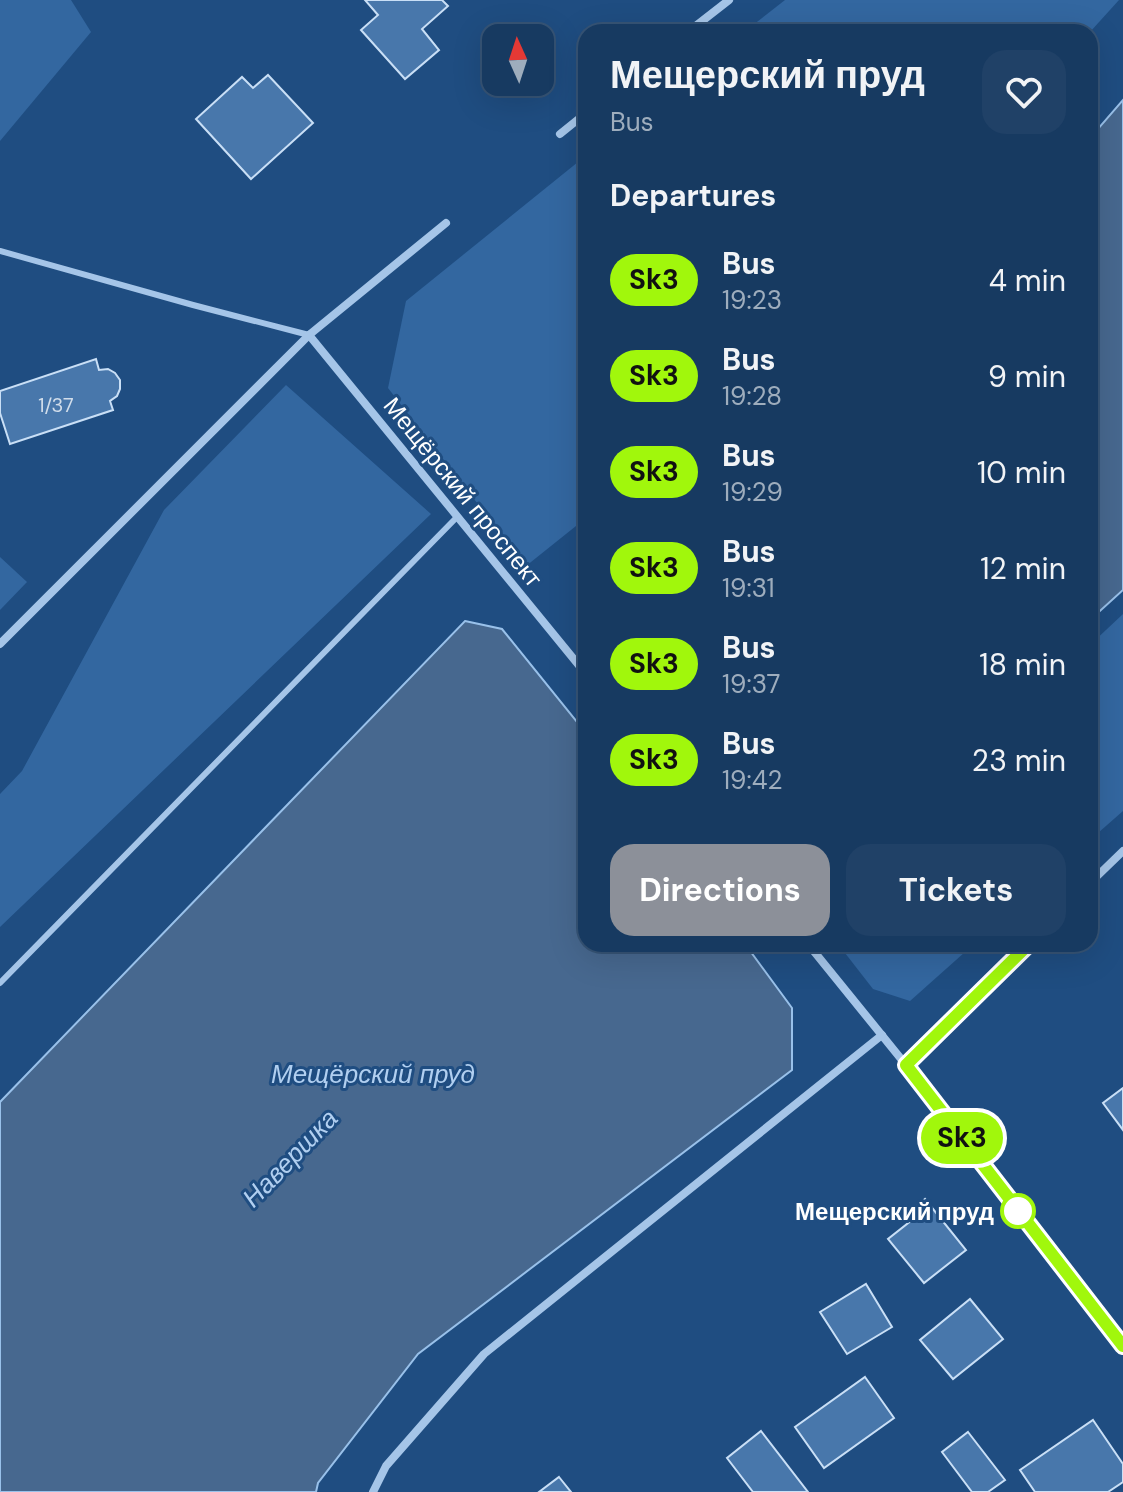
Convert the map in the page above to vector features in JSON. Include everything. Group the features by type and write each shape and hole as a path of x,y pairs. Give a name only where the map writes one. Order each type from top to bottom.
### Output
{"street":[{"path":"698,24 729,0"},
{"path":"560,134 578,119"},
{"path":"0,644 309,335 446,223"},
{"name":"Мещёрский проспект","path":"309,335 578,664"},
{"path":"1098,875 1123,851"},
{"path":"815,952 906,1065 1123,1347"},
{"path":"906,1065 1021,952"},
{"path":"373,1492 386,1466 484,1354 882,1035"}],"lane":[{"path":"0,251 309,335"},
{"path":"0,983 457,517"}],"shaded area":[{"path":"0,0 71,0 91,32 0,141"},
{"path":"785,0 1119,0 1097,24 754,24"},
{"path":"578,162 578,524 526,566 388,388 406,301"},
{"path":"286,385 431,514 0,927 0,794 22,771 164,510"},
{"path":"0,557 27,582 0,610"},
{"path":"1123,614 1123,811 1098,833 1098,637"},
{"path":"844,952 965,952 910,1001 873,989"}],"water":[{"path":"1123,100 1123,590 1098,613 1098,129"},
{"name":"Мещёрский пруд","path":"465,621 502,629 578,723 578,952 751,952 792,1008 792,1070 418,1354 318,1483 316,1492 0,1492 0,1102"}],"building":[{"path":"365,0 442,0 448,6 422,29 439,50 405,79 361,30 378,15"},
{"path":"268,75 313,123 251,179 196,119 242,77 253,88"},
{"path":"96,359 99,370 108,369 120,380 117,396 110,401 113,410 10,444 0,413 0,391"},
{"path":"1123,1088 1123,1130 1103,1103"},
{"path":"925,1199 966,1250 924,1283 888,1239 917,1216 912,1210"},
{"path":"866,1284 892,1327 847,1354 820,1312"},
{"path":"970,1299 1003,1339 953,1379 920,1340"},
{"path":"865,1377 894,1418 824,1468 795,1427"},
{"path":"1093,1420 1123,1464 1123,1482 1108,1492 1035,1492 1020,1470"},
{"path":"761,1431 808,1492 753,1492 727,1458"},
{"path":"968,1432 1005,1480 988,1492 972,1492 942,1452"},
{"path":"559,1477 571,1492 539,1492"}],"bus line":[{"name":"Sk3","path":"1021,952 906,1065 1123,1346"}],"place":[{"name":"Мещерский пруд","path":"1018,1211"}],"water label":[{"name":"Навершка","path":"290,1158"}]}
